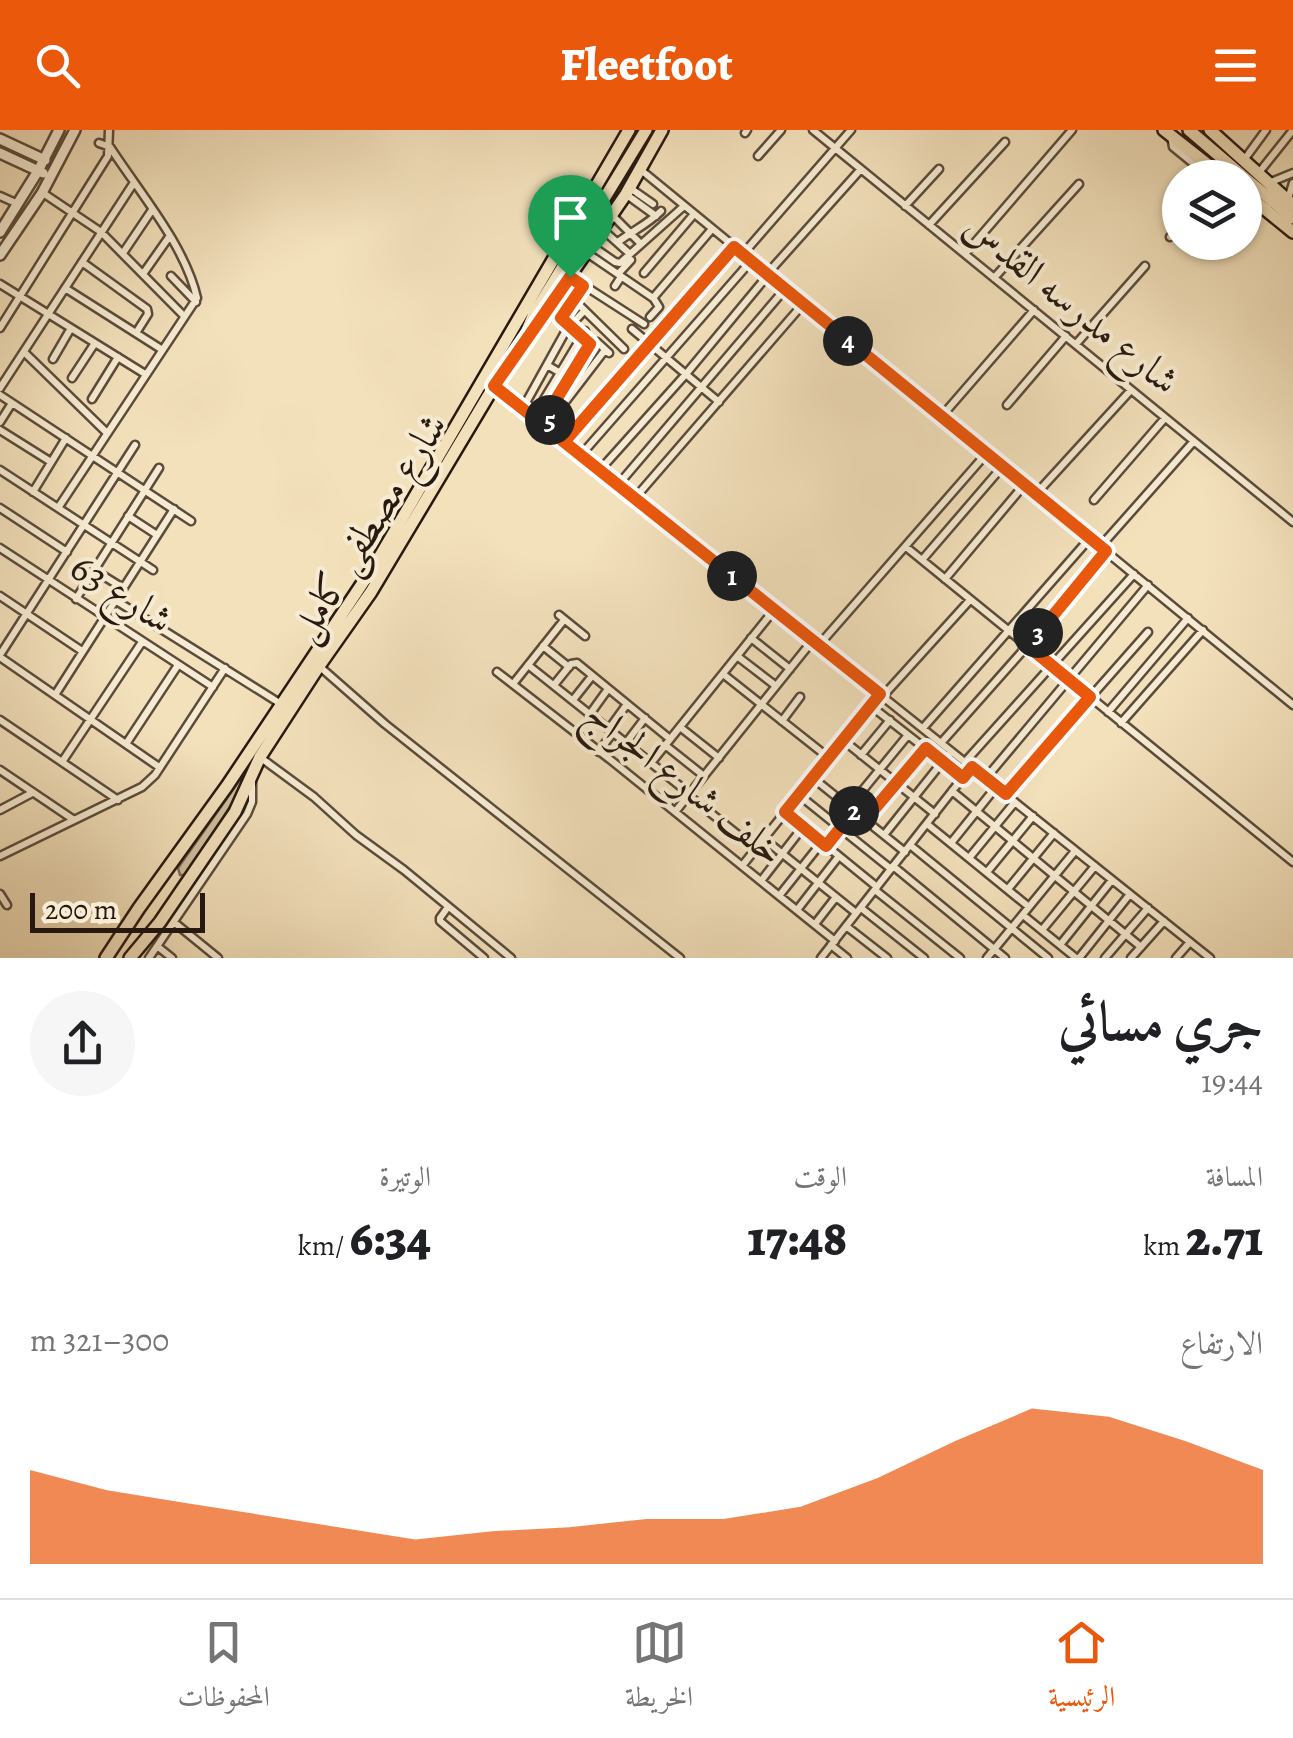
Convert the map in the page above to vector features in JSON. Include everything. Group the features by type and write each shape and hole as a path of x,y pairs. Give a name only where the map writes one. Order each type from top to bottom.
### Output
{"main road":[{"path":"525,342 534,314 646,130 653,146"},
{"name":"شارع مصطفى كامل","path":"130,958 160,922 235,812 260,757 371,592 494,386 590,249 662,130"},
{"path":"1189,130 1230,160"},
{"path":"1210,130 1225,135 1242,160"},
{"name":"شارع مصطفى كامل","path":"106,958 376,564 629,131"},
{"path":"1168,132 1200,160"},
{"path":"1262,184 1290,203"},
{"path":"1262,186 1293,218"},
{"path":"1262,207 1293,232"},
{"path":"168,867 172,882 187,882"},
{"path":"139,908 154,909 160,922"}],"street":[{"path":"1,228 59,130"},
{"path":"0,255 42,193 75,130"},
{"path":"0,328 108,156 109,130"},
{"path":"758,156 781,130"},
{"name":"شارع مدرسه القدس","path":"813,130 1293,522"},
{"path":"742,254 850,130"},
{"path":"965,254 1072,130"},
{"path":"1244,160 1266,130"},
{"path":"1262,168 1293,130"},
{"path":"0,140 56,166"},
{"path":"928,225 1005,142"},
{"path":"58,508 197,296 152,210 110,147 99,143"},
{"path":"0,153 50,177"},
{"path":"600,470 860,169"},
{"path":"905,206 939,169"},
{"path":"640,170 1293,705"},
{"path":"1262,177 1293,173"},
{"path":"1290,203 1293,183"},
{"path":"133,184 0,392 191,520"},
{"path":"994,278 1079,184"},
{"path":"628,191 654,204"},
{"path":"628,191 656,216 659,228"},
{"path":"42,193 101,232 184,316"},
{"path":"0,196 18,204"},
{"path":"615,286 641,244 684,206"},
{"path":"123,253 152,210"},
{"path":"644,273 694,214"},
{"path":"612,215 641,244"},
{"path":"618,242 656,216"},
{"path":"602,229 630,257"},
{"path":"655,297 712,229"},
{"path":"143,274 169,237"},
{"path":"564,442 734,247"},
{"path":"590,249 616,263 630,257"},
{"path":"570,277 647,320 660,306 655,297 620,276 590,249"},
{"path":"580,454 751,261"},
{"path":"82,262 147,309 148,314 136,332"},
{"path":"1076,344 1145,266"},
{"path":"171,276 196,302"},
{"path":"0,284 145,374"},
{"path":"561,318 583,286"},
{"path":"65,288 162,349"},
{"path":"618,485 785,289"},
{"path":"574,300 624,349"},
{"path":"635,498 803,304"},
{"path":"548,309 584,333 590,342"},
{"path":"940,417 1034,310"},
{"path":"524,406 570,326 584,311"},
{"path":"53,359 71,328"},
{"path":"632,328 718,402"},
{"path":"537,411 584,333"},
{"path":"1006,405 1066,336"},
{"path":"549,417 607,351 597,342 590,342"},
{"path":"546,426 590,342"},
{"path":"72,378 95,343"},
{"path":"24,352 107,432"},
{"path":"92,399 118,357"},
{"path":"547,364 569,378"},
{"path":"494,386 524,406 1210,958"},
{"path":"1036,494 1131,390"},
{"path":"0,422 12,403"},
{"path":"524,406 549,417"},
{"path":"1094,500 1165,418"},
{"path":"0,430 51,462"},
{"path":"33,492 66,438"},
{"path":"941,742 1028,646 1103,549 1194,442"},
{"path":"135,446 0,656 160,767"},
{"path":"675,812 790,669 906,547 986,454"},
{"path":"922,560 1002,467"},
{"path":"76,599 159,468"},
{"path":"0,470 153,570"},
{"path":"945,580 1024,485"},
{"path":"0,508 67,552"},
{"path":"55,695 174,509"},
{"path":"128,516 157,535"},
{"path":"923,728 1090,538"},
{"path":"906,547 1293,862"},
{"name":"شارع 63","path":"0,549 212,686"},
{"path":"94,570 124,588"},
{"path":"821,958 963,778 968,764 1050,665 1134,574"},
{"path":"986,778 1148,586"},
{"path":"0,596 82,652"},
{"path":"116,600 281,704"},
{"path":"742,866 871,706 970,600"},
{"path":"651,762 774,610"},
{"path":"513,684 562,617 585,636"},
{"path":"1108,712 1188,618"},
{"path":"1121,723 1203,630"},
{"path":"1006,794 1148,632"},
{"path":"751,638 790,669"},
{"path":"62,762 142,641"},
{"path":"543,646 569,667"},
{"path":"736,656 776,686"},
{"path":"554,685 572,663 577,663 645,718 704,776"},
{"path":"126,744 178,665"},
{"path":"528,665 756,849"},
{"path":"319,666 385,724 680,958"},
{"path":"0,856 142,787 160,767 225,668"},
{"name":"خلف شارع الجراج","path":"497,672 797,910 848,958"},
{"path":"722,674 829,758"},
{"path":"573,700 592,676"},
{"path":"590,714 608,688"},
{"path":"782,720 800,697"},
{"path":"599,752 627,704"},
{"path":"871,706 963,778"},
{"path":"626,743 645,718"},
{"path":"862,755 890,720"},
{"path":"2,724 118,800"},
{"path":"680,727 718,758"},
{"path":"779,896 840,828 908,735"},
{"path":"843,740 935,814"},
{"path":"865,820 926,748"},
{"path":"884,835 951,751"},
{"path":"260,757 511,958"},
{"path":"0,770 75,820"},
{"path":"149,958 247,814 252,802 252,776"},
{"path":"813,778 1048,958"},
{"path":"950,843 996,787"},
{"path":"952,791 1141,947"},
{"path":"0,810 34,793"},
{"path":"800,794 1005,958"},
{"path":"969,858 1014,802"},
{"path":"785,812 960,958"},
{"path":"987,872 1033,816"},
{"path":"927,824 1030,906"},
{"path":"761,881 804,827"},
{"path":"1008,890 1054,834"},
{"path":"764,839 818,883 924,958"},
{"path":"987,958 1076,850"},
{"path":"797,910 839,856"},
{"path":"1042,930 1095,866"},
{"path":"1060,944 1112,880"},
{"path":"0,894 7,905"},
{"path":"1023,915 1078,958 1130,894"},
{"path":"814,924 836,896"},
{"path":"448,907 440,921 484,958"},
{"path":"1105,958 1148,908"},
{"path":"1130,958 1164,921"},
{"path":"174,922 218,958"},
{"path":"846,926 886,958"},
{"path":"1176,958 1190,942"},
{"path":"157,946 172,958"}],"shaded area":[{"path":"246,771 236,797 187,875 180,875 178,868"}],"route":[{"path":"570,277 494,386 523,408 618,485 774,610 880,694 785,812 826,846 854,811 865,820 926,748 963,778 972,767 1006,794 1090,697 1028,646 1106,551 734,247 564,442 546,426 552,418 546,416 590,344 561,318 583,286 570,277"}]}
